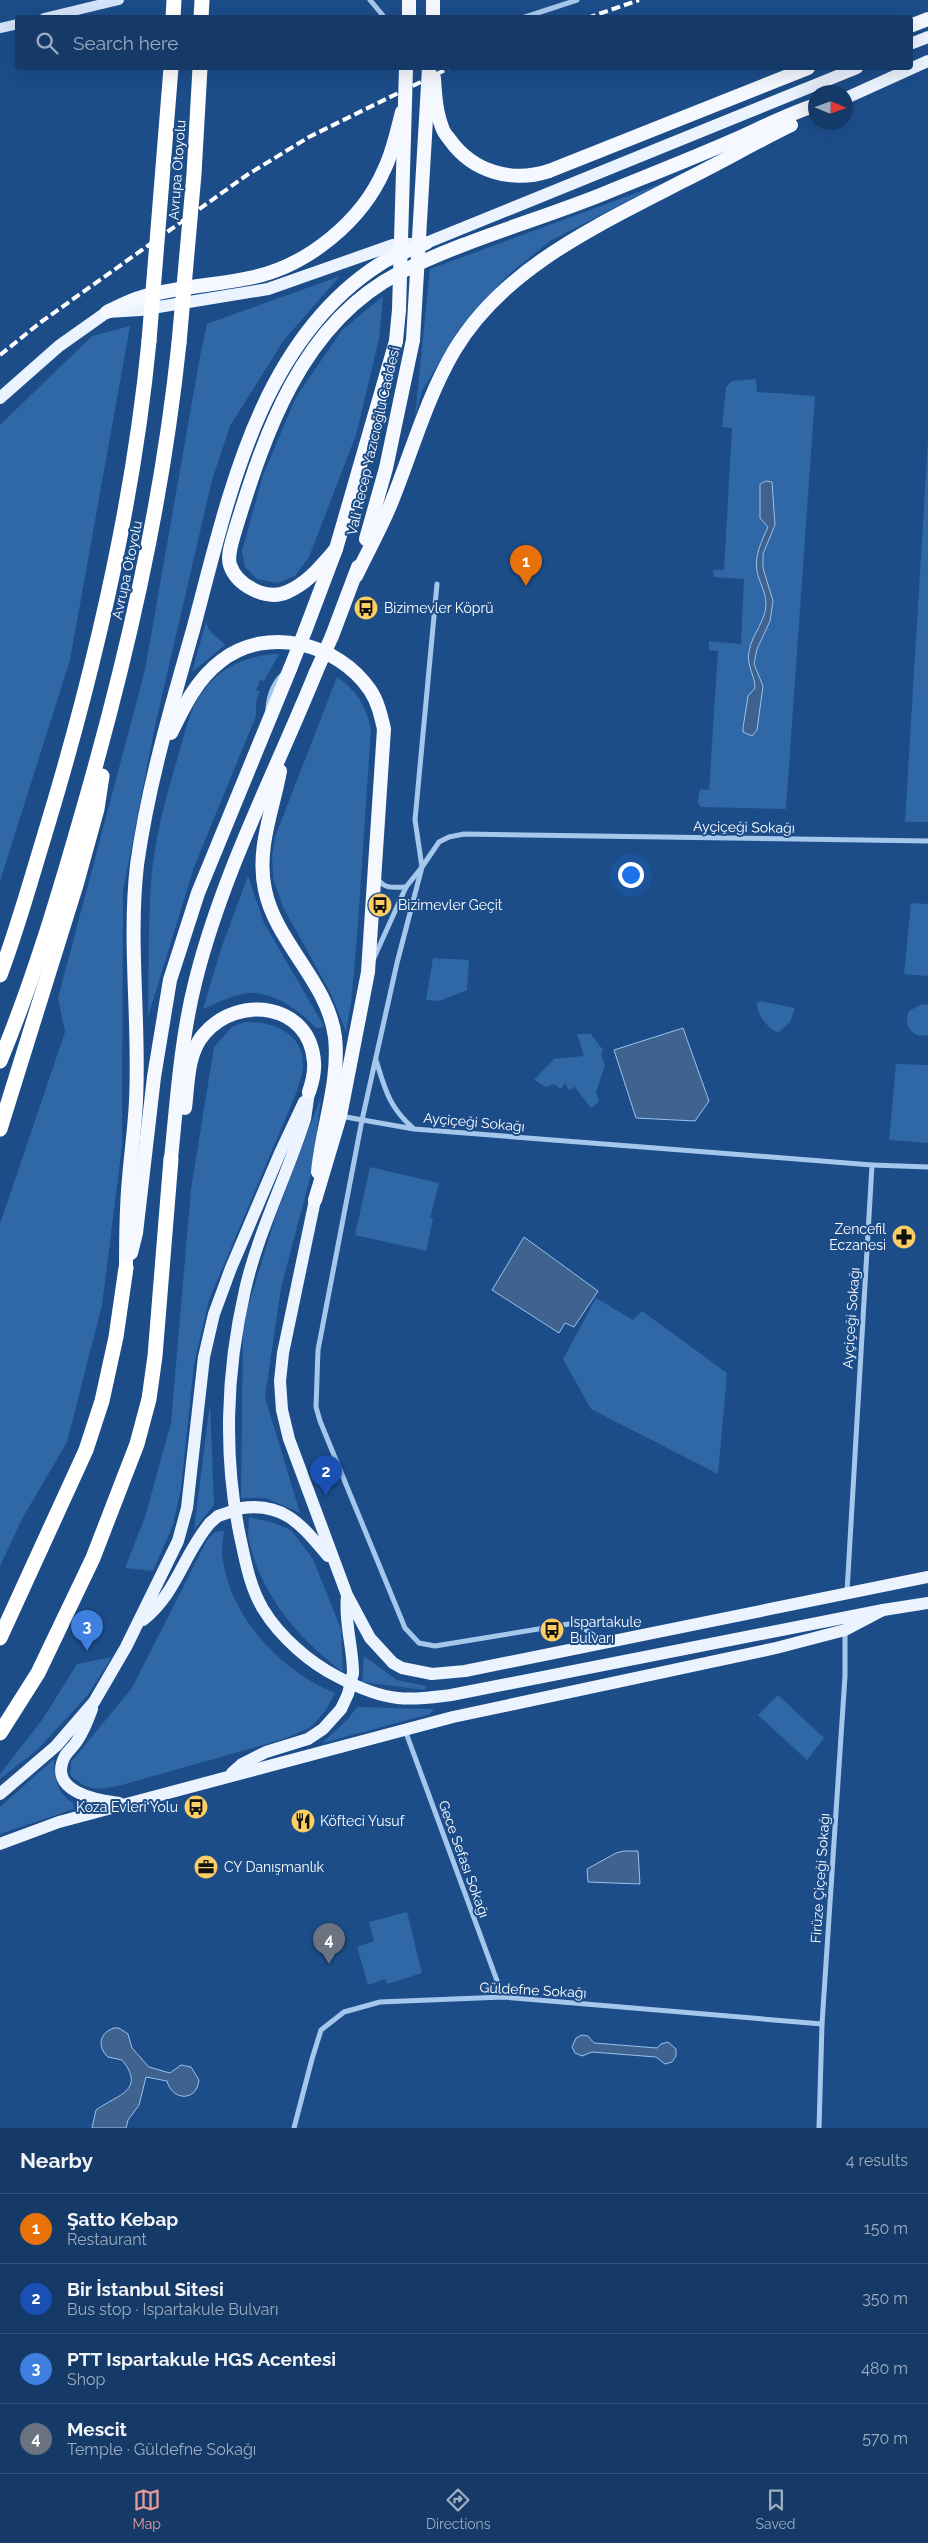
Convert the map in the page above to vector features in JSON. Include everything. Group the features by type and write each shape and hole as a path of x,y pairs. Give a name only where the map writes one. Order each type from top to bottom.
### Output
{"highway":[{"path":"174,0 174,15"},
{"path":"201,15 202,0"},
{"path":"409,0 409,15"},
{"path":"433,15 434,0"},
{"path":"913,25 928,19"},
{"name":"Avrupa Otoyolu","path":"0,975 65,768 94,653 126,500 145,386 171,70"},
{"name":"Avrupa Otoyolu","path":"0,1061 56,905 103,741 151,537 171,416 179,343 194,174 200,70"},
{"name":"Vali Recep Yazıcıoğlu Caddesi","path":"126,1268 136,1233 155,1068 170,980 198,893 306,631 336,549 396,341 406,136 406,70"},
{"name":"Vali Recep Yazıcıoğlu Caddesi","path":"283,753 356,576 386,468 413,340 429,70"},
{"path":"434,70 435,93 442,129 456,148 472,162 492,173 532,177 803,70"},
{"path":"107,312 142,297 257,276 285,266 315,249 339,232 373,192 385,169 405,104"},
{"path":"336,549 306,582 278,595 251,589 238,578 230,564 230,550 235,531 272,420 306,360 347,311 366,294 398,274 434,258 610,191 808,108"},
{"path":"356,576 391,504 436,388 454,352 472,324 491,302 540,260 570,242 808,117"},
{"path":"0,1638 86,1450 102,1401 116,1337 126,1268 128,1187 136,1101 137,1027 132,931 137,866 156,763 238,471 270,394 296,349 327,308 353,284 382,263 426,243"},
{"path":"156,763 188,698 221,660 251,645 281,641 310,646 329,655 358,677 370,690 379,708 384,729 376,876 368,972 340,1116 315,1200"},
{"path":"0,1130 88,845 102,776 103,741"},
{"path":"0,1733 38,1673 93,1558 137,1444 149,1399 155,1356 171,1159 186,1026 217,907 243,842 283,753"},
{"path":"283,753 267,820 263,853 265,890 270,908 315,986 334,1035 334,1076 320,1146 315,1200"},
{"path":"171,1159 183,1127 192,1057 203,1035 219,1021 239,1011 256,1008 272,1011 287,1017 301,1028 310,1043 314,1062 309,1092"}],"main road":[{"path":"56,15 119,0"},
{"path":"0,28 15,25"},
{"path":"913,43 928,37"},
{"path":"913,68 928,61"},
{"path":"0,398 59,346 107,312 140,310 250,293 268,289 393,245 426,243 852,70"},
{"path":"853,95 908,70"},
{"path":"309,1092 305,1119 245,1288 236,1331 229,1404 229,1444 236,1520 251,1583 264,1610 307,1657 328,1672 362,1689 381,1696 415,1699 451,1695 883,1610 928,1603"},
{"path":"0,1794 56,1746 94,1702 112,1674 139,1623 178,1541 187,1508 204,1356 214,1314 231,1268 280,1153 309,1092"},
{"path":"315,1200 283,1353 280,1381 282,1410 289,1439 335,1564 360,1623 384,1654 402,1668 420,1673 465,1670 928,1577"},
{"path":"139,1623 154,1611 169,1593 186,1559 210,1523 218,1516 242,1508 270,1508 285,1514 300,1524 335,1564"},
{"path":"226,1778 242,1764 257,1756 308,1739 323,1729 341,1709 348,1694 353,1673 352,1648 346,1610 347,1595"},
{"path":"0,1844 29,1832 125,1804 404,1730 506,1705 714,1663 845,1630 883,1610"},
{"path":"94,1702 86,1726 66,1755 62,1765 62,1779 70,1789 81,1795 125,1804"}],"street":[{"path":"370,0 382,15"},
{"path":"531,15 578,0"},
{"path":"368,972 406,887 422,867 415,820 437,584"},
{"name":"Ayçiçeği Sokağı","path":"847,1592 872,1165 414,1129 398,1114 388,1100 376,1060 397,963 422,867 439,842 449,837 464,834 928,841"},
{"path":"376,876 381,885 391,888 406,887"},
{"path":"376,1060 362,1120 318,1350 316,1406 404,1628 419,1643 434,1646 576,1623 604,1642"},
{"path":"340,1116 414,1129"},
{"path":"872,1165 928,1167"},
{"name":"Firüze Çiçeği Sokağı","path":"819,2128 822,2024 845,1676 845,1630"},
{"name":"Gece Sefası Sokağı","path":"404,1730 503,1997"},
{"name":"Güldefne Sokağı","path":"294,2128 321,2030 344,2012 380,2002 503,1997 822,2024"}],"shaded area":[{"path":"663,183 550,241 506,277 459,329 422,391 415,417 430,269"},
{"path":"340,276 284,340 230,426 212,480 155,726 123,891 122,1146 102,1305 67,1442 22,1519 0,1566 0,1224 65,1032 58,998 145,670 207,324"},
{"path":"383,296 379,339 356,435 309,557 295,576 278,583 257,579 245,567 242,551 263,475 296,397 342,330"},
{"path":"130,326 70,660 0,881 0,425 92,336"},
{"path":"756,379 757,392 815,396 786,809 701,807 698,802 700,789 709,790 718,651 709,650 709,641 741,644 744,579 714,577 713,570 724,570 732,428 722,427 726,387 732,381"},
{"path":"928,440 928,822 905,822"},
{"path":"766,481 772,482 775,525 763,554 763,568 773,601 770,621 757,649 754,664 763,686 757,730 752,736 743,732 743,728 748,696 755,688 748,656 753,639 764,616 766,604 756,565 759,548 768,527 760,518 760,484"},
{"path":"206,622 209,630 225,645 192,672"},
{"path":"279,654 264,681 260,680 256,691 260,691 256,702 256,716 194,867 148,1017 149,917 155,849 170,783 189,719 195,704 204,690 211,681 228,668 247,659"},
{"path":"337,677 360,700 371,729 357,938 351,1003 346,1032 331,994 283,907 273,878 272,856 275,837"},
{"path":"248,876 264,923 324,1026 317,1029 287,1004 278,999 259,994 238,995 203,1009 221,949"},
{"path":"911,903 928,904 928,976 904,974"},
{"path":"433,958 469,960 467,990 439,1001 426,1000"},
{"path":"761,1001 795,1008 790,1022 778,1033 769,1027 761,1017 756,1003"},
{"path":"922,1004 928,1005 928,1035 923,1036 910,1030 907,1021 909,1011"},
{"path":"245,1022 276,1027 293,1038 302,1055 302,1073 297,1091 209,1300 194,1364 181,1488 173,1525 153,1571 125,1568 145,1517 171,1423 191,1189 214,1047 232,1027"},
{"path":"683,1028 709,1101 695,1121 636,1118 614,1050"},
{"path":"577,1034 591,1034 603,1050 601,1054 605,1065 596,1092 599,1102 591,1108 574,1086 573,1089 569,1090 565,1083 561,1089 554,1084 546,1087 534,1080 554,1059 584,1056"},
{"path":"896,1064 928,1065 928,1143 889,1140"},
{"path":"321,1097 313,1167 281,1288 265,1397 300,1513 266,1498 241,1498 243,1323 276,1215"},
{"path":"370,1167 439,1183 430,1218 433,1219 426,1251 355,1235"},
{"path":"524,1237 598,1291 574,1327 565,1323 559,1333 492,1290"},
{"path":"596,1298 633,1320 642,1311 727,1373 718,1474 591,1409 563,1359"},
{"path":"210,1403 214,1505 194,1530"},
{"path":"249,1517 274,1523 291,1530 313,1559 341,1629 343,1672 327,1660 297,1631 272,1597 254,1560 248,1537"},
{"path":"224,1531 222,1554 226,1577 234,1598 260,1638 277,1655 295,1671 335,1693 326,1710 311,1727 284,1739 118,1786 104,1788 87,1787 70,1775 71,1762 132,1688 207,1540 215,1532"},
{"path":"364,1656 397,1680 426,1686 425,1690 362,1682"},
{"path":"112,1657 87,1696 38,1749 0,1779 0,1774 42,1720 77,1664"},
{"path":"778,1695 824,1738 807,1760 758,1715"},
{"path":"357,1707 434,1709 430,1714 322,1743 348,1719"},
{"path":"54,1759 60,1790 73,1803 74,1809 0,1834 0,1807"},
{"path":"638,1851 640,1884 588,1882 587,1869 616,1853"},
{"path":"407,1912 422,1973 387,1984 385,1979 368,1985 357,1947 374,1941 369,1922"},
{"path":"114,2028 119,2028 128,2034 132,2048 149,2067 170,2073 181,2065 191,2067 199,2080 194,2092 184,2096 179,2095 170,2088 167,2081 146,2077 139,2105 128,2120 126,2128 92,2128 96,2110 120,2096 130,2085 129,2070 122,2060 108,2057 102,2049 101,2041 105,2033"},
{"path":"582,2035 588,2036 594,2043 657,2048 661,2044 668,2042 676,2049 676,2056 672,2062 665,2064 656,2057 592,2052 582,2056 575,2053 572,2047 576,2038"}],"railway":[{"path":"596,15 639,0"},
{"path":"0,355 41,322 247,175 309,137 445,70"}],"place":[{"name":"Şatto Kebap","path":"526,586"},
{"name":"Bizimevler Köprü","path":"366,608"},
{"name":"Bizimevler Geçit","path":"380,905"},
{"name":"Zencefil Eczanesi","path":"904,1237"},
{"name":"Bir İstanbul Sitesi","path":"326,1496"},
{"name":"Ispartakule Bulvarı","path":"552,1630"},
{"name":"PTT Ispartakule HGS Acentesi","path":"87,1651"},
{"name":"Koza Evleri Yolu","path":"196,1807"},
{"name":"Köfteci Yusuf","path":"303,1821"},
{"name":"CY Danışmanlık","path":"206,1867"},
{"name":"Mescit","path":"329,1964"}]}
